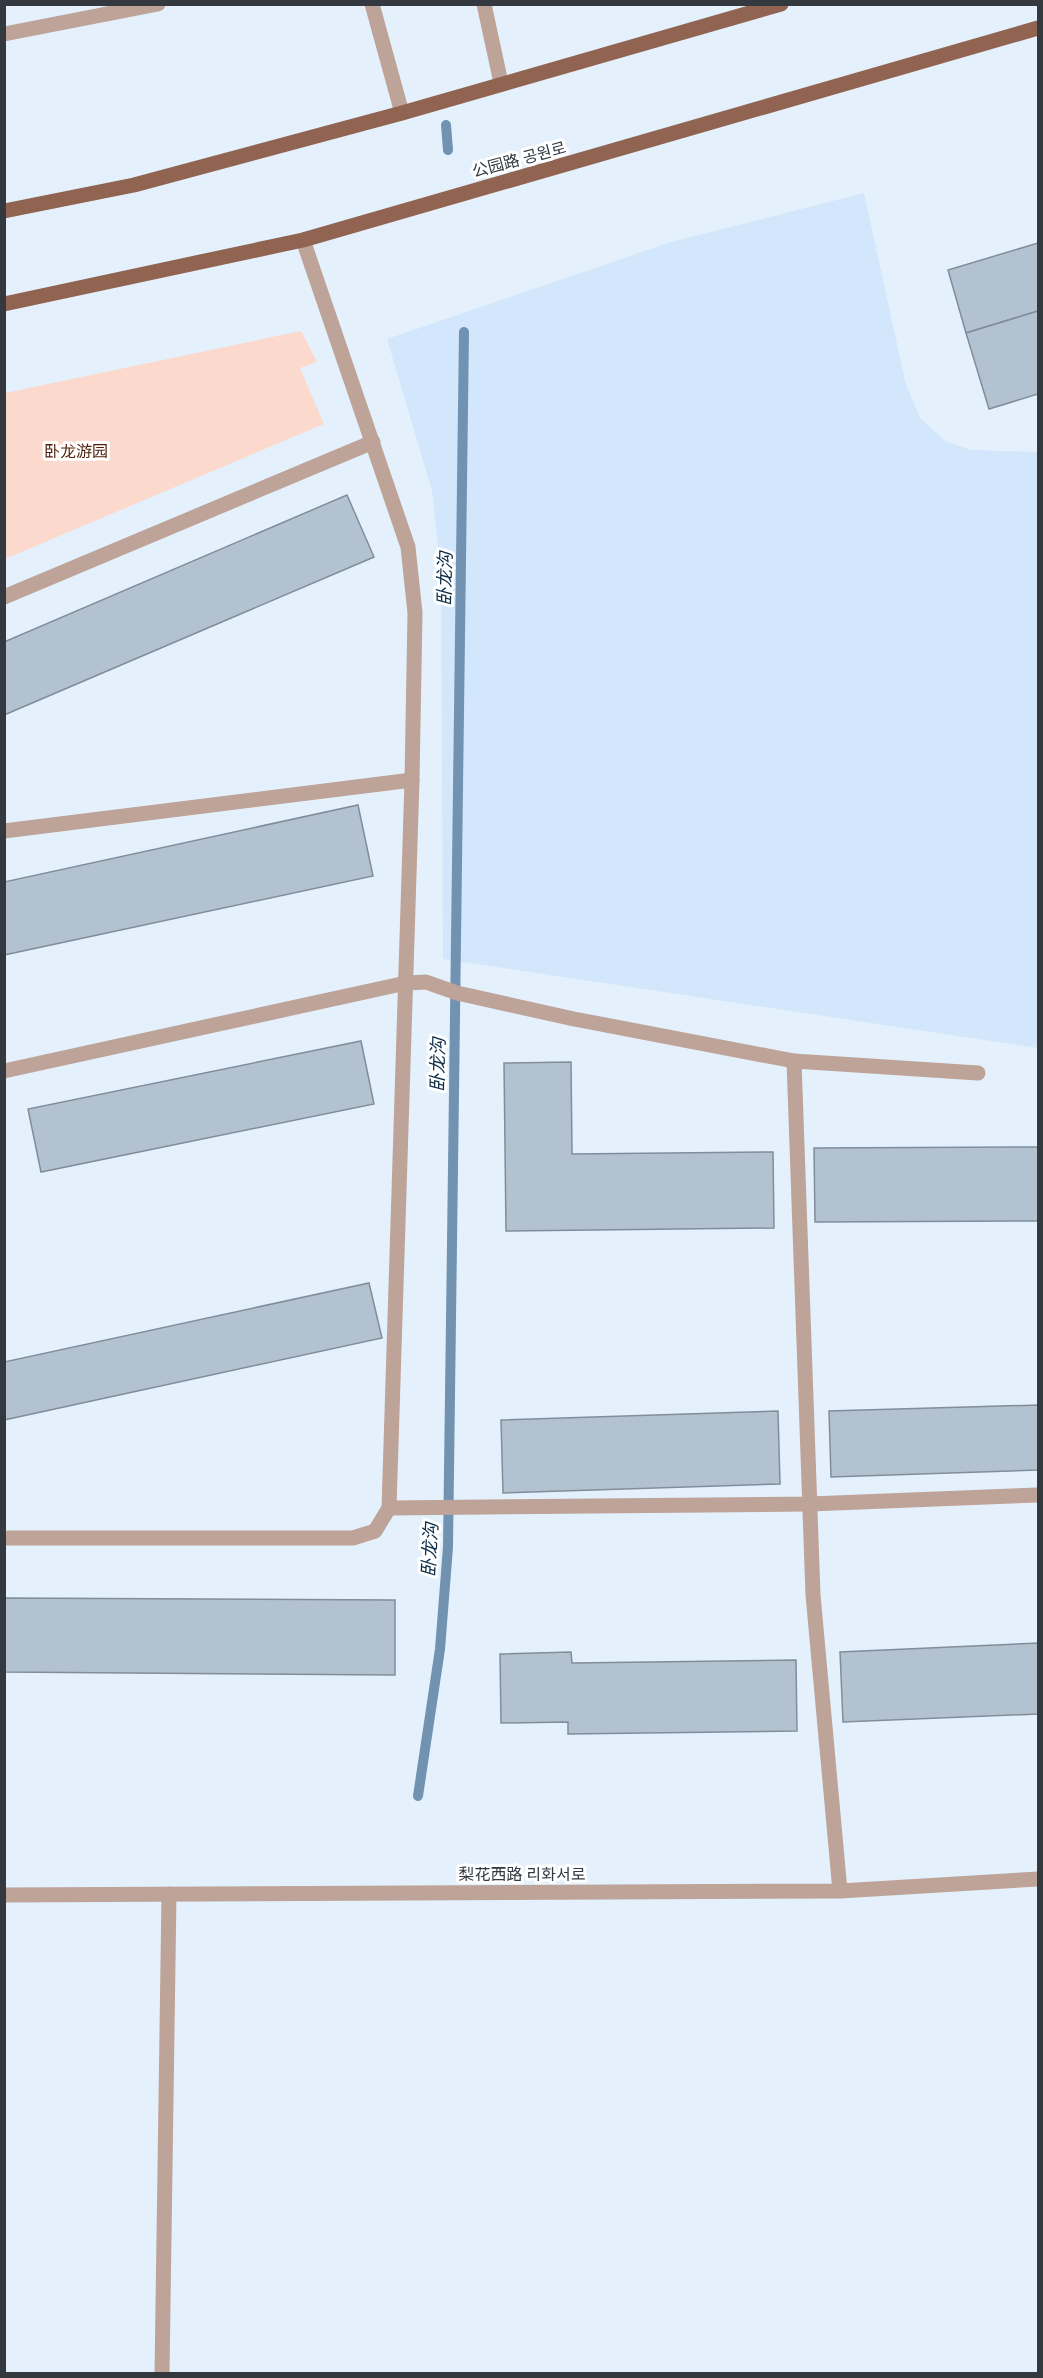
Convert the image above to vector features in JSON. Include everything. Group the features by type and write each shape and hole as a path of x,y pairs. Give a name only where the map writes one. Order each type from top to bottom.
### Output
{"main road":[{"path":"4,211 134,185 402,113 781,4"},
{"name":"公园路 공원로","path":"4,304 303,240 1038,28"}],"street":[{"path":"4,34 158,4"},
{"path":"372,4 402,113"},
{"path":"484,4 501,83"},
{"path":"4,1538 353,1538 375,1531 388,1508 406,983 415,624 408,547 303,240"},
{"path":"4,597 372,442"},
{"path":"4,831 412,780"},
{"path":"4,1071 406,983 426,982 457,993 574,1019 794,1061 978,1073"},
{"path":"794,1061 813,1595 840,1891"},
{"path":"388,1508 810,1504 1038,1495"},
{"name":"梨花西路 리화서로","path":"4,1895 840,1891 1038,1880"},
{"path":"162,2373 169,1894"}],"shaded area":[{"path":"864,193 906,385 920,418 945,441 971,450 1038,452 1038,1048 443,959 441,577 432,491 387,339 671,242"}],"green space":[{"name":"卧龙游园","path":"301,331 317,362 300,368 324,424 5,559 5,393"}],"building":[{"path":"1038,243 1038,311 966,333 948,270"},
{"path":"1038,311 1038,394 989,409 966,333"},
{"path":"347,495 374,557 4,715 4,642"},
{"path":"358,805 373,876 4,955 4,882"},
{"path":"361,1041 374,1104 41,1172 28,1109"},
{"path":"571,1062 572,1154 773,1152 774,1228 506,1231 504,1063"},
{"path":"1038,1147 1038,1221 815,1222 814,1148"},
{"path":"369,1283 382,1338 4,1420 4,1362"},
{"path":"1038,1405 1038,1470 831,1477 829,1411"},
{"path":"778,1411 780,1484 503,1493 501,1420"},
{"path":"4,1598 395,1600 395,1675 4,1672"},
{"path":"1038,1643 1038,1714 843,1722 840,1652"},
{"path":"571,1652 572,1663 796,1660 797,1731 568,1734 568,1722 501,1723 500,1654"}],"waterway":[{"name":"卧龙沟","path":"446,125 448,150"},
{"name":"卧龙沟","path":"418,1796 440,1649 448,1547 464,332"}]}
